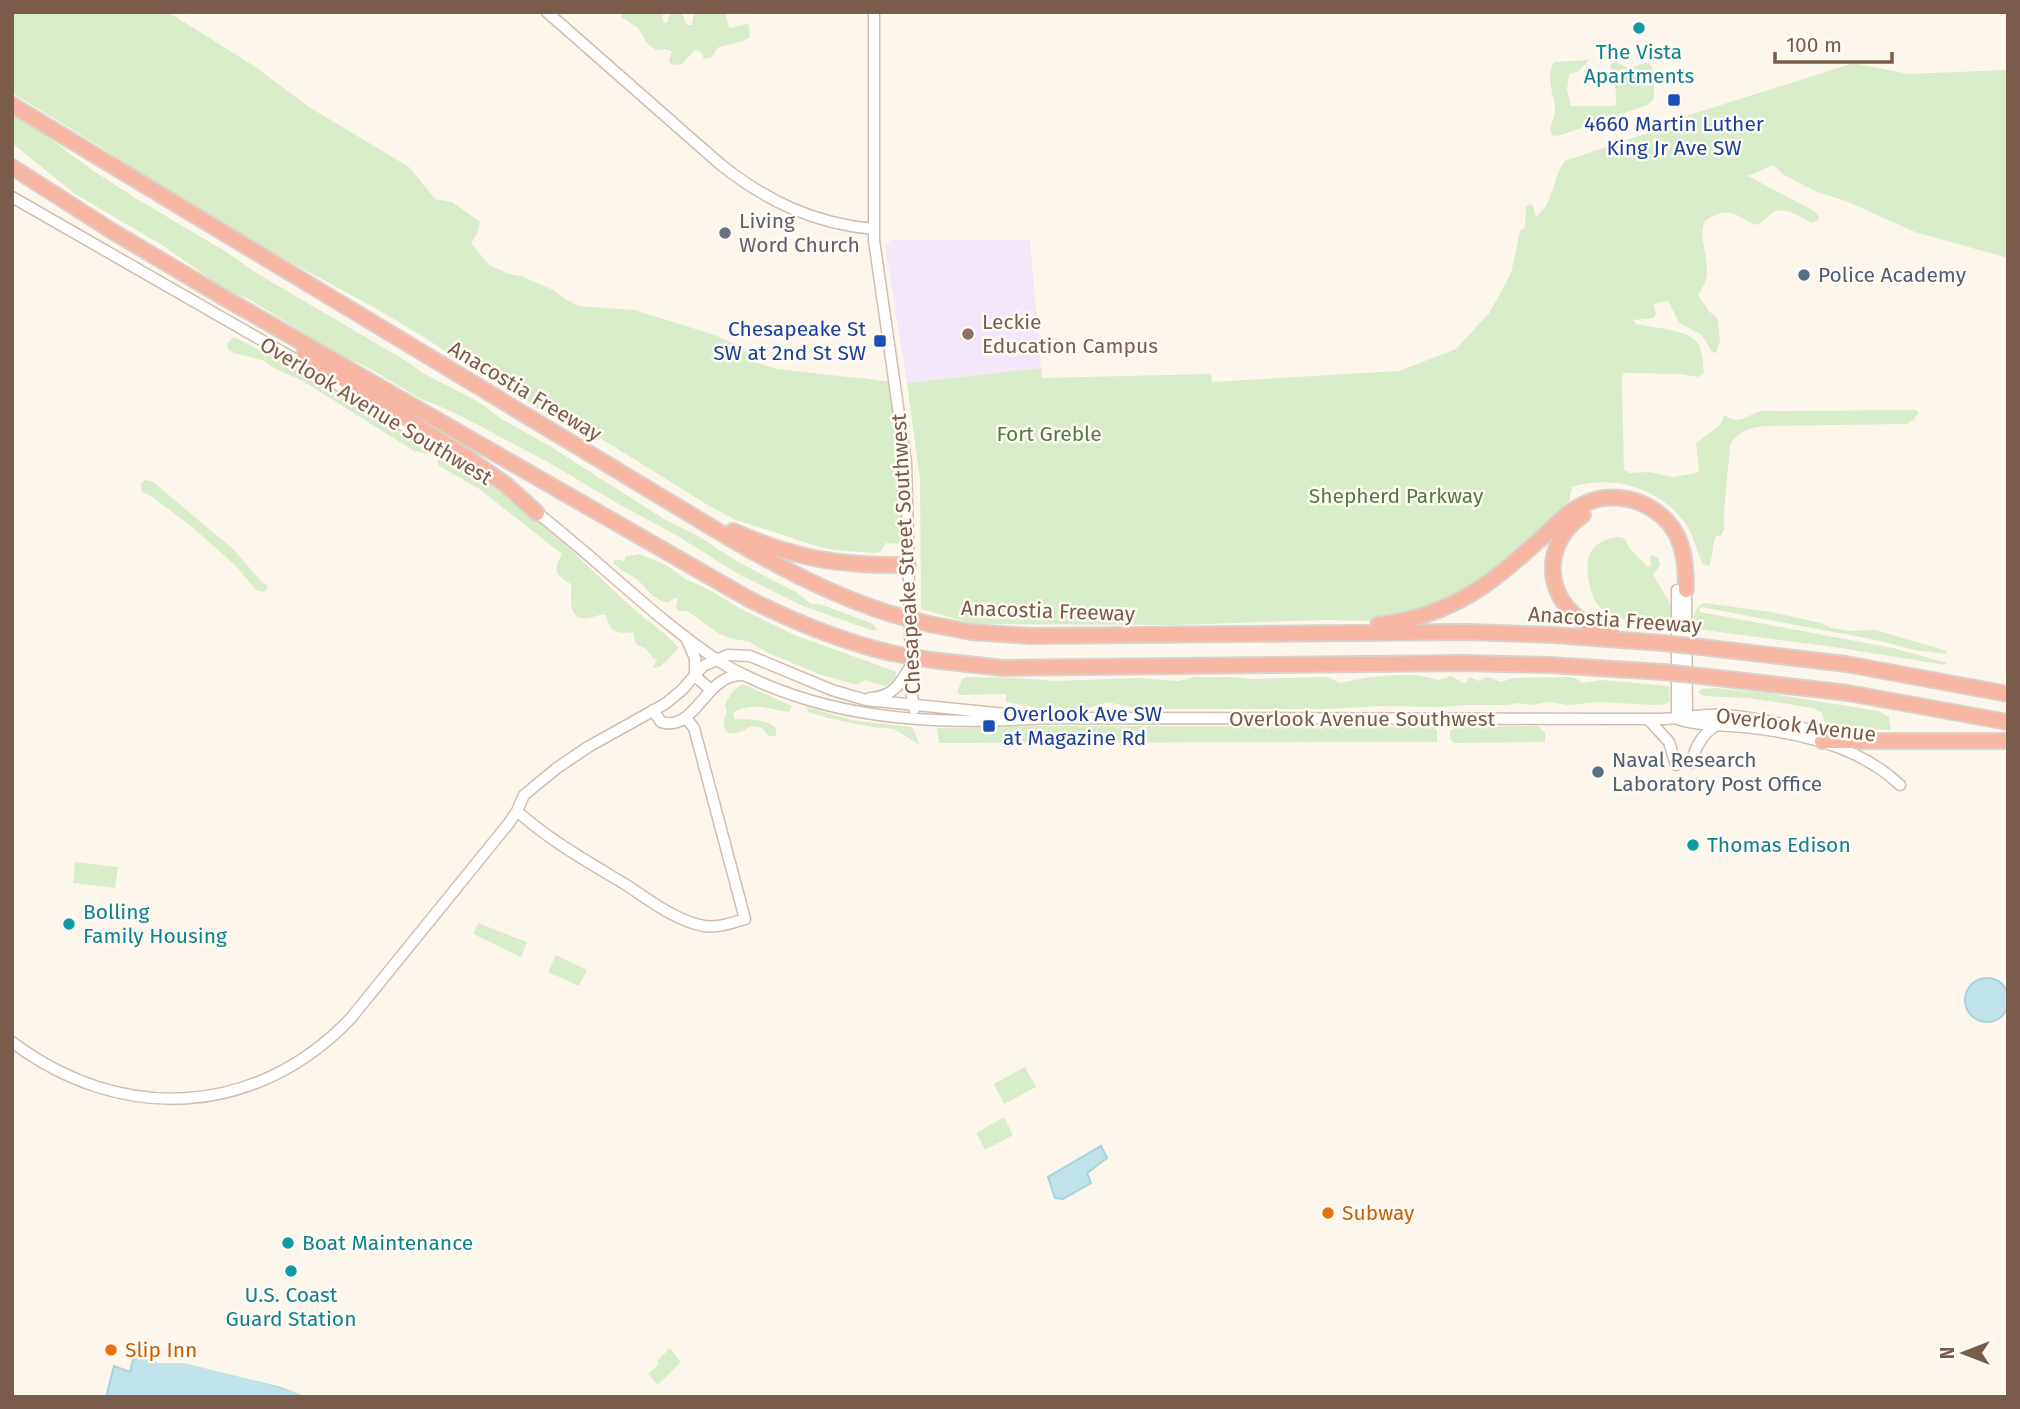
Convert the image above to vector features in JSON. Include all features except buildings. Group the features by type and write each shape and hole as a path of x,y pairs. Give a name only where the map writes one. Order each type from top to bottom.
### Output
{"highway":[{"name":"Anacostia Freeway","path":"12,104 788,571 838,596 891,614 971,632 1023,636 1458,632 1663,640 1818,660 2008,694"},
{"path":"12,167 223,297 758,604 858,645 931,660 1011,668 1463,663 1663,672 1858,695 2008,722"},
{"path":"223,297 264,328 475,463 505,484 537,513"},
{"path":"633,480 720,526 777,550 834,563 908,565"},
{"path":"1206,635 1262,627 1381,624 1434,611 1469,595 1491,580 1579,507 1607,498 1624,498 1640,503 1668,521 1684,552 1681,590"},
{"path":"1663,640 1604,631 1577,618 1564,605 1555,586 1554,554 1565,532 1582,516 1606,507 1635,510 1655,521 1669,538 1681,590"},
{"path":"1822,741 2008,741"}],"street":[{"path":"547,12 746,184 801,213 836,223 874,229"},
{"name":"Chesapeake Street Southwest","path":"874,12 874,229 905,455 911,666 917,719"},
{"name":"Overlook Avenue Southwest","path":"12,197 324,376 486,476 537,513 685,637 716,659 745,675 815,703 857,712 969,722 1048,718 1683,719"},
{"path":"1681,590 1683,719"},
{"path":"685,637 694,653 695,676 711,690"},
{"name":"Overlook Avenue Southwest","path":"716,659 732,654 750,656 832,690 878,702 1048,718"},
{"path":"12,1042 32,1057 68,1077 103,1090 130,1096 161,1099 203,1097 267,1079 312,1054 351,1018 517,811 524,795 588,747 676,695 703,666 716,659"},
{"path":"857,698 878,697 893,691 902,683 911,666"},
{"path":"653,710 661,722 668,724 686,718 725,678 745,675"},
{"name":"Overlook Avenue","path":"1683,719 1708,714 1746,717 1817,731 1882,736 1895,741"},
{"path":"517,811 539,831 682,918 702,926 719,926 746,919 694,728 686,718"},
{"path":"1648,719 1669,742 1676,765"},
{"name":"Overlook Avenue","path":"1683,719 1699,725 1752,728 1822,741 1861,758 1900,785"},
{"path":"1691,763 1698,742 1717,725"}],"shaded area":[{"name":"Leckie Education Campus","path":"891,240 1030,240 1041,368 907,383 885,245"}],"green space":[{"path":"12,12 168,12 254,66 309,107 409,167 435,199 452,202 480,222 478,232 471,243 489,265 553,290 579,306 634,310 718,336 745,350 752,361 776,369 890,382 898,429 901,544 886,543 881,551 876,553 834,550 736,520 547,405 547,410 542,411 373,307 202,214 12,93"},
{"path":"621,12 664,12 662,19 665,23 670,14 682,12 685,22 692,25 694,13 725,12 729,27 749,25 750,37 719,47 712,56 704,59 701,52 695,50 682,64 671,65 669,60 672,51 656,50 647,43 638,28 621,17"},
{"path":"1589,60 1579,71 1569,74 1567,90 1571,106 1615,106 1615,86 1610,65 1614,62 1630,68 1646,63 1651,65 1654,74 1654,99 1647,105 1553,136 1550,131 1555,108 1550,79 1554,62"},
{"name":"Shepherd Parkway","path":"1854,63 1908,74 2008,70 2008,258 1915,232 1846,201 1817,192 1784,175 1773,165 1748,176 1816,212 1819,218 1811,223 1783,210 1774,212 1755,225 1732,213 1720,213 1705,221 1702,233 1707,276 1698,295 1718,319 1720,341 1716,353 1712,352 1702,335 1679,323 1667,301 1654,304 1654,318 1633,320 1636,324 1680,332 1695,340 1701,351 1704,373 1698,377 1624,373 1624,470 1630,473 1649,472 1672,477 1696,473 1699,470 1696,443 1720,425 1724,415 1736,420 1766,411 1919,412 1907,424 1766,426 1740,433 1730,446 1724,530 1721,535 1715,537 1709,566 1703,564 1691,533 1675,511 1649,493 1619,483 1603,482 1572,487 1566,517 1456,612 1419,622 1325,620 1176,625 974,624 921,609 920,480 907,383 1041,368 1042,378 1211,374 1212,382 1399,371 1456,349 1490,312 1511,273 1520,231 1525,227 1526,206 1533,206 1536,217 1547,204 1565,161 1668,126 1664,123"},
{"path":"12,115 45,135 92,170 258,274 421,372 477,401 503,420 551,447 664,519 796,592 811,604 820,604 873,624 877,630 803,606 735,572 546,461 453,412 421,399 365,366 341,356 247,298 235,294 162,245 75,194 12,143"},
{"path":"234,337 327,384 431,447 431,452 427,454 414,451 303,381 262,360 234,353 228,349 227,344"},
{"path":"439,455 484,480 537,520 668,637 678,648 676,651 661,666 653,668 657,659 636,644 633,632 615,631 606,615 589,618 577,616 572,607 571,584 557,572 562,554 478,488 439,466"},
{"path":"145,480 158,486 233,549 268,586 264,592 256,590 236,566 192,527 142,492 141,484"},
{"path":"1617,537 1624,538 1630,549 1647,566 1651,566 1652,555 1658,558 1660,565 1653,575 1670,603 1671,628 1658,627 1637,615 1627,620 1614,616 1604,611 1595,601 1587,568 1590,553 1600,543"},
{"path":"640,554 666,565 687,580 797,636 894,671 894,680 884,686 865,680 854,684 821,675 766,652 748,641 732,639 718,633 687,611 678,611 678,598 667,603 662,601 614,563 615,559 624,561 626,556"},
{"path":"1705,603 1771,612 1850,631 1876,630 1947,651 1946,654 1915,650 1876,640 1701,607 1699,610 1893,648 1947,663 1945,665 1697,629 1694,615 1697,609"},
{"path":"1416,675 1439,680 1451,676 1465,684 1470,677 1478,681 1488,677 1501,682 1514,678 1570,677 1582,683 1602,680 1669,686 1670,701 1654,705 1598,702 1569,705 1547,702 1532,705 1517,703 1333,709 1140,709 1107,702 1086,709 1038,708 1006,702 1006,694 957,693 962,679 967,677 1055,681 1137,678 1178,681 1195,677 1327,677 1340,683"},
{"path":"743,684 792,706 789,712 754,706 733,713 735,719 757,720 771,725 776,728 776,736 769,736 762,728 752,726 736,733 726,730 725,705 735,690"},
{"path":"1701,689 1768,693 1878,711 1889,717 1891,730 1826,725 1822,713 1813,708 1749,698 1704,696 1698,692"},
{"path":"807,707 851,720 912,727 920,745 894,729 828,718 808,712"},
{"path":"1538,726 1545,733 1545,742 1454,743 1450,739 1450,731 1456,727"},
{"path":"1432,727 1437,730 1437,742 939,743 937,728"},
{"path":"75,862 118,867 115,888 73,883"},
{"path":"478,923 527,942 521,957 473,934"},
{"path":"556,955 587,970 579,986 548,972"},
{"path":"1025,1067 1036,1087 1004,1104 994,1084"},
{"path":"1004,1117 1013,1135 985,1150 976,1133"},
{"path":"670,1348 681,1362 658,1385 648,1374"}],"water":[{"path":"1987,978 2002,985 2009,1000 2002,1015 1987,1022 1972,1015 1965,1000 1972,985"},
{"path":"1101,1146 1107,1158 1087,1173 1091,1183 1063,1199 1055,1198 1048,1177"},
{"path":"146,1346 157,1358 182,1358 314,1397 106,1397 114,1366 130,1372 136,1347"}],"pier":[{"path":"149,1347 160,1358 184,1357 301,1388 317,1397 307,1397 281,1387 184,1363 158,1363 148,1355"}],"place":[{"name":"The Vista Apartments","path":"1639,28"},
{"name":"4660 Martin Luther King Jr Ave SW","path":"1674,100"},
{"name":"Living Word Church","path":"725,233"},
{"name":"Police Academy","path":"1804,275"},
{"name":"Leckie Education Campus","path":"968,334"},
{"name":"Chesapeake St SW at 2nd St SW","path":"880,341"},
{"name":"Overlook Ave SW at Magazine Rd","path":"989,726"},
{"name":"Naval Research Laboratory Post Office","path":"1598,772"},
{"name":"Thomas Edison","path":"1693,845"},
{"name":"Bolling Family Housing","path":"69,924"},
{"name":"Subway","path":"1328,1213"},
{"name":"Boat Maintenance","path":"288,1243"},
{"name":"U.S. Coast Guard Station","path":"291,1271"},
{"name":"Slip Inn","path":"111,1350"}],"park label":[{"name":"Fort Greble","path":"1049,434"}]}
